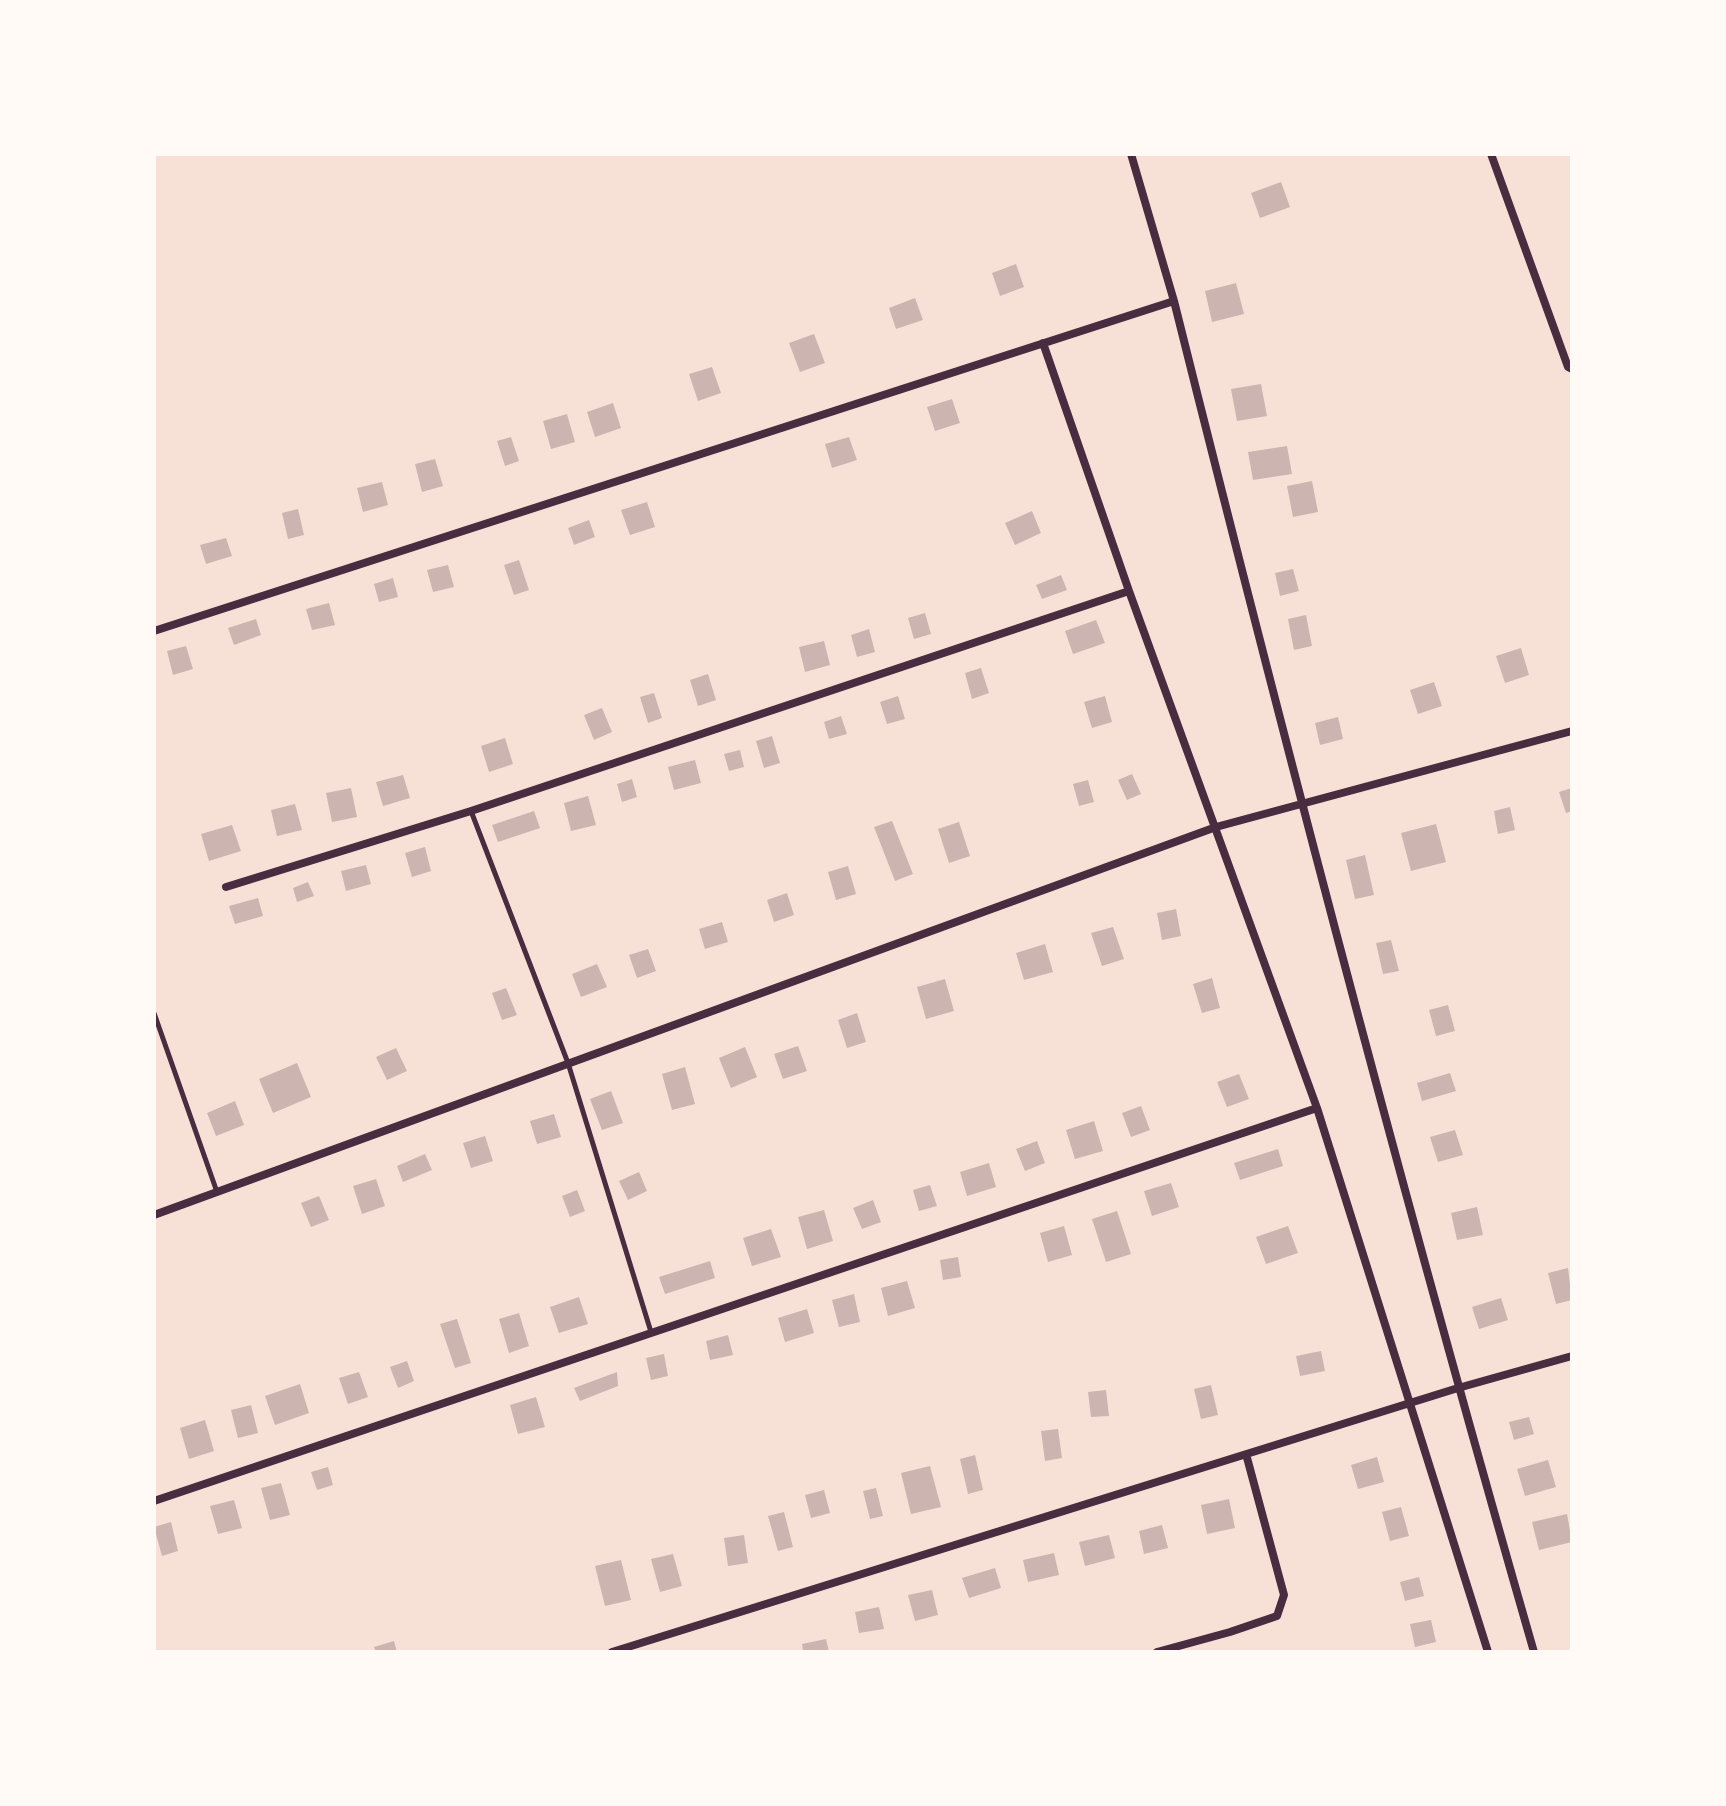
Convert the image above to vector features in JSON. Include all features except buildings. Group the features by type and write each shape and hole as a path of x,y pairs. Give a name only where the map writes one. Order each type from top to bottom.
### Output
{"street":[{"path":"1131,154 1174,301 1300,805 1458,1388 1534,1652"},
{"path":"1491,154 1568,367 1572,369"},
{"path":"154,631 1174,301"},
{"path":"1043,343 1129,591 1317,1108 1488,1652"},
{"path":"226,887 471,811 1129,591"},
{"path":"154,1215 1216,827 1572,731"},
{"path":"154,1501 1317,1108"},
{"path":"612,1652 1458,1388 1572,1356"},
{"path":"1157,1652 1277,1616 1284,1595 1246,1454"}],"lane":[{"path":"471,811 568,1063 651,1333"},
{"path":"154,1013 217,1192"}]}
